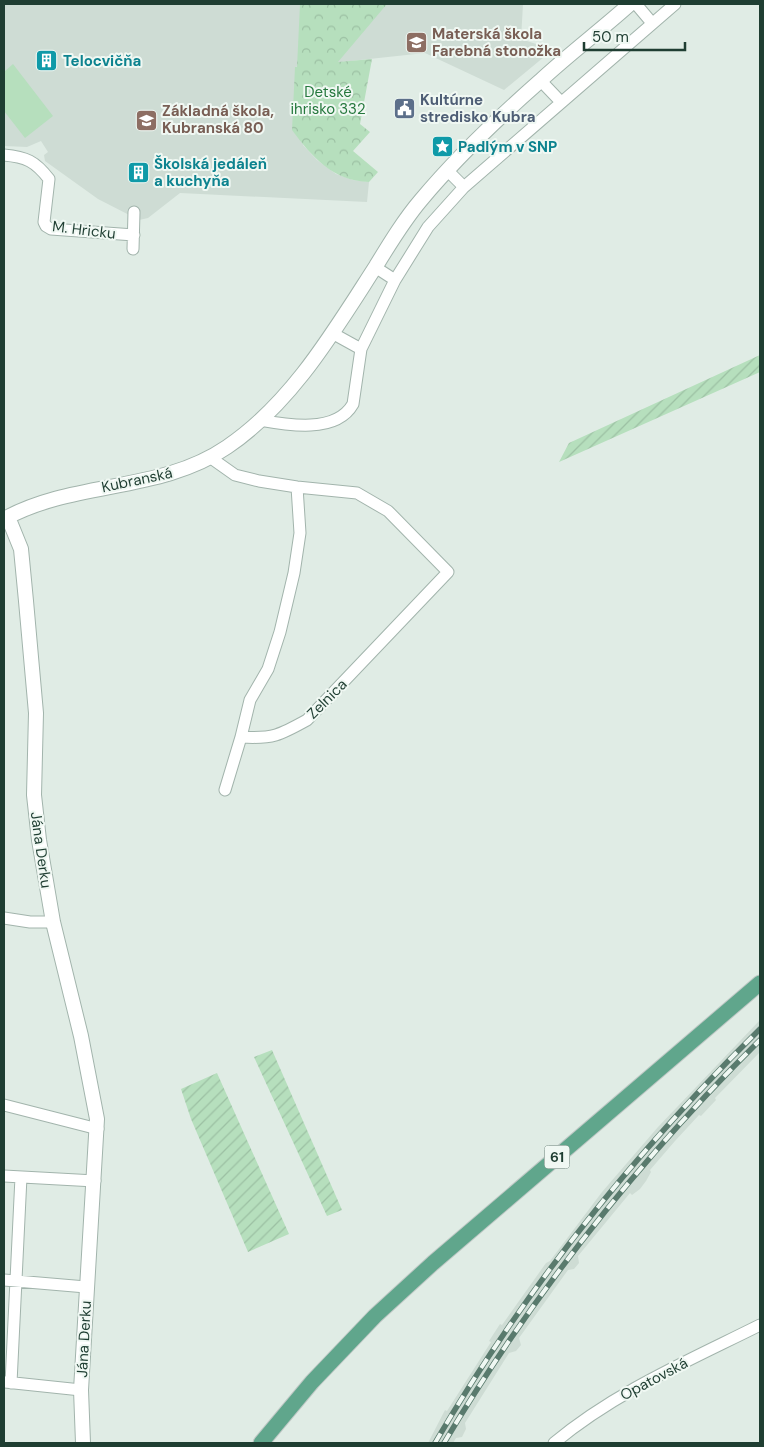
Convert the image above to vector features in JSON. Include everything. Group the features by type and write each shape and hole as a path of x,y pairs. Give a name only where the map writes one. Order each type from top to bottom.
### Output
{"main road":[{"name":"61","path":"261,1443 312,1382 375,1316 433,1263 760,982"}],"street":[{"name":"Kubranská","path":"5,516 51,499 181,471 211,458 230,445 288,391 332,333 414,209 447,170 540,80 630,4"},
{"path":"636,4 652,22"},
{"path":"259,420 287,425 309,426 331,421 344,416 350,411 353,404 361,349 396,280 428,227 464,187 675,4"},
{"path":"540,80 561,102"},
{"name":"M. Hricku","path":"4,155 23,157 43,170 50,180 44,222 46,226 51,229 134,235"},
{"path":"447,170 464,187"},
{"name":"M. Hricku","path":"134,212 134,249"},
{"path":"375,267 396,280"},
{"path":"332,333 361,349"},
{"name":"Zelnica","path":"211,458 235,474 259,481 357,493 388,511 448,572 307,720 287,731 264,738 242,737"},
{"path":"225,790 242,737 250,700 268,669 280,632 294,573 300,533 297,487"},
{"name":"Jána Derku","path":"5,516 21,549 36,713 34,795 39,840 52,922 96,1102 98,1129 86,1287 81,1390 83,1443"},
{"path":"4,918 30,922 52,922"},
{"path":"4,1105 98,1129"},
{"path":"4,1176 95,1181"},
{"name":"Jána Derku","path":"21,1177 16,1281 7,1382 81,1390"},
{"name":"Jána Derku","path":"4,1280 86,1287"},
{"name":"Opatovská","path":"554,1443 598,1409 760,1325"}],"shaded area":[{"path":"4,4 523,4 521,39 548,48 550,52 504,90 425,53 295,67 303,145 317,160 336,174 353,180 369,182 367,202 180,193 148,218 139,220 98,199 45,161 44,155 48,152 41,141 27,147 4,146"},
{"path":"760,1020 760,1052 715,1098 716,1100 701,1116 699,1115 675,1141 650,1170 651,1172 640,1189 632,1195 630,1193 578,1256 579,1263 574,1269 568,1270 519,1338 521,1345 516,1351 509,1353 465,1423 466,1429 462,1437 456,1438 453,1443 428,1443 445,1410 447,1411 491,1342 489,1341 500,1324 502,1325 546,1263 550,1261 602,1192 658,1127"}],"green space":[{"name":"Detské ihrisko 332","path":"300,4 387,4 338,62 372,59 360,124 370,132 353,151 378,172 369,182 356,181 324,166 292,130"},
{"path":"13,64 53,116 25,138 4,111 4,72"},
{"path":"760,355 760,372 559,462 569,443"},
{"path":"272,1050 342,1210 327,1216 254,1057"},
{"path":"217,1073 289,1234 248,1252 191,1119 181,1089"}],"railway":[{"path":"435,1443 469,1386 506,1331 584,1225 669,1124 760,1029"},
{"path":"444,1443 513,1335 589,1231 672,1133 760,1040"}],"place":[{"name":"Materská škola Farebná stonožka","path":"416,43"},
{"name":"Telocvičňa","path":"47,61"},
{"name":"Kultúrne stredisko Kubra","path":"404,109"},
{"name":"Základná škola, Kubranská 80","path":"146,120"},
{"name":"Padlým v SNP","path":"442,147"},
{"name":"Školská jedáleň a kuchyňa","path":"138,173"}]}
